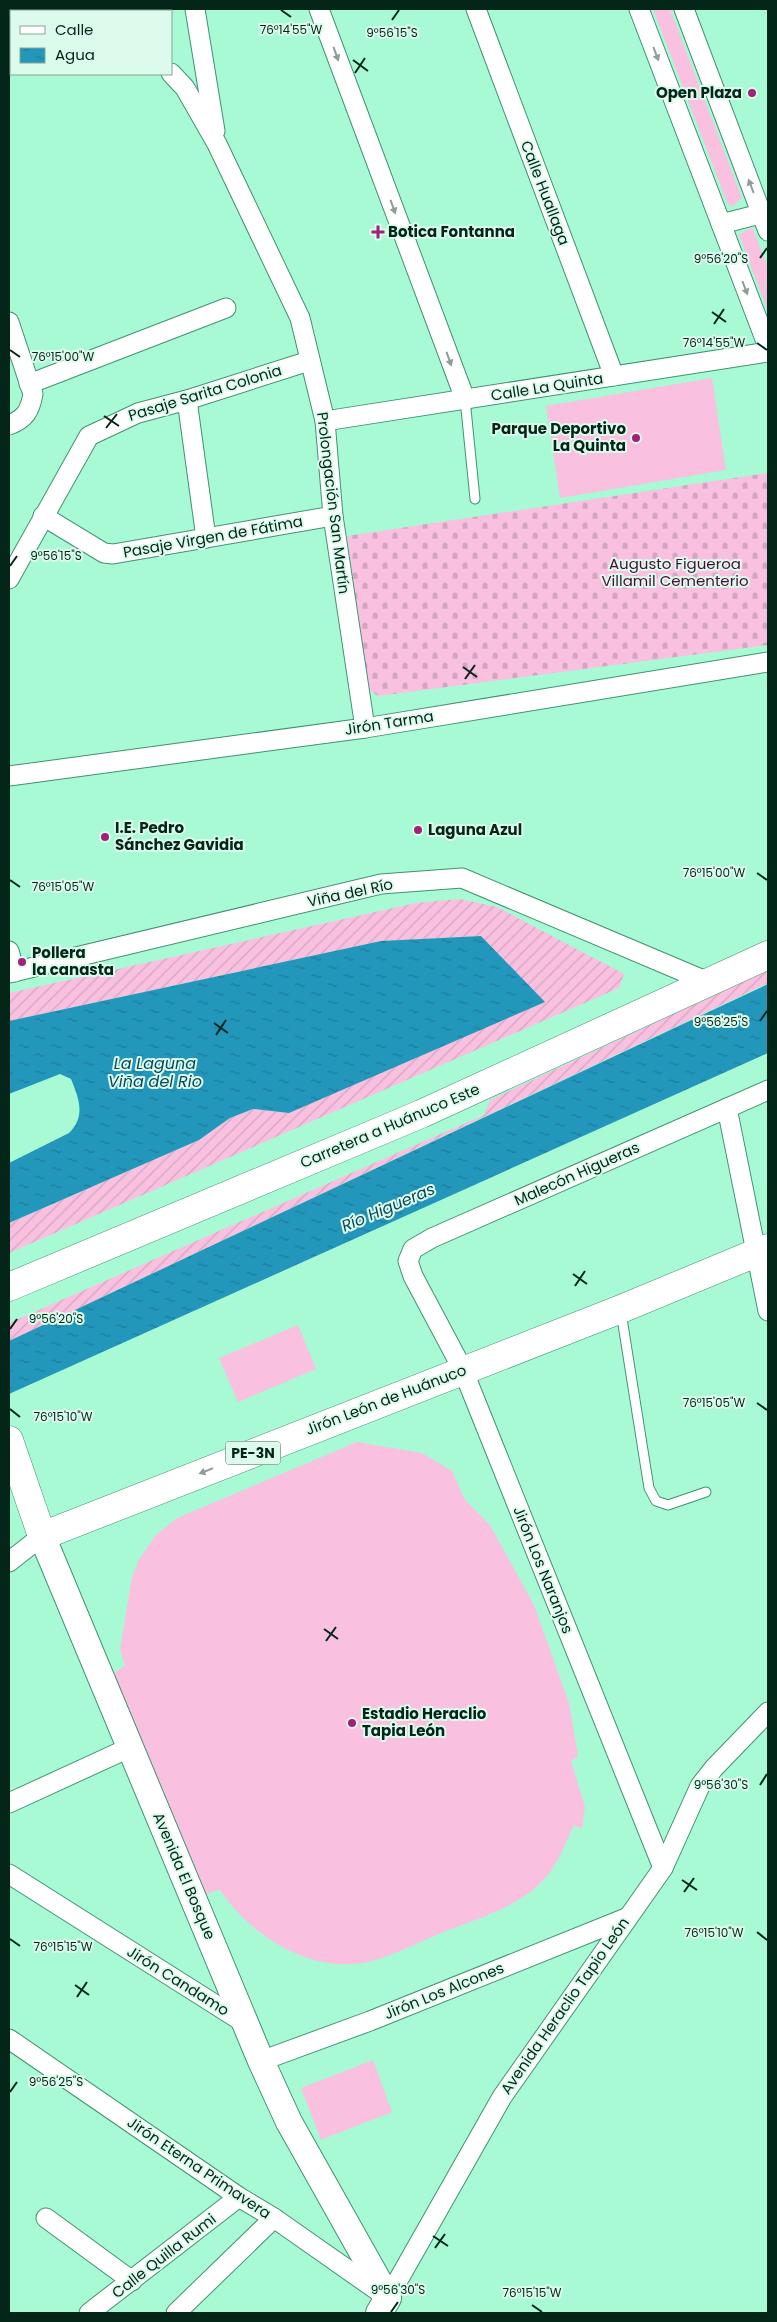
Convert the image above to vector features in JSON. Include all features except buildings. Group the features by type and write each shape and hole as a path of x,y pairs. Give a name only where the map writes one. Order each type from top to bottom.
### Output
{"main road":[{"name":"Carretera a Huánuco Este","path":"9,1287 421,1114 768,955"},
{"name":"Jirón León de Huánuco","path":"42,1536 621,1309 763,1251"},
{"name":"Avenida El Bosque","path":"9,1440 42,1536"}],"street":[{"path":"195,9 217,144"},
{"path":"319,9 464,399"},
{"name":"Calle Huallaga","path":"476,9 614,376"},
{"path":"639,9 765,339 768,340"},
{"path":"684,9 765,213 768,231"},
{"name":"Prolongación San Martín","path":"172,74 185,88 217,144 300,318 325,421 333,516 365,728"},
{"path":"721,224 765,213"},
{"path":"29,384 226,308"},
{"path":"9,322 33,394 31,406 26,416 9,425"},
{"name":"Calle La Quinta","path":"325,421 768,352"},
{"name":"Pasaje Sarita Colonia","path":"9,579 88,436 138,413 188,400 309,361"},
{"path":"188,400 206,538"},
{"name":"Pasaje Virgen de Fátima","path":"44,516 104,553 113,554 333,516"},
{"name":"Jirón Tarma","path":"9,776 365,728 768,662"},
{"name":"Viña del Río","path":"12,972 381,884 462,878 708,982"},
{"path":"9,951 12,972"},
{"name":"Malecón Higueras","path":"413,1276 408,1261 413,1249 432,1238 768,1090"},
{"path":"727,1108 763,1251 768,1311"},
{"name":"Jirón Los Naranjos","path":"413,1276 463,1370 662,1868"},
{"name":"Jirón León de Huánuco","path":"9,1562 42,1536"},
{"name":"Avenida El Bosque","path":"42,1536 261,2061 289,2122 383,2306"},
{"name":"Avenida Heraclio Tapio León","path":"383,2306 502,2096 662,1868 700,1786 714,1768 768,1712"},
{"path":"9,1803 131,1747"},
{"name":"Jirón Candamo","path":"9,1874 246,2024"},
{"name":"Jirón Los Alcones","path":"261,2061 370,2021 626,1918"},
{"name":"Jirón Eterna Primavera","path":"9,2039 239,2197 274,2218 383,2306"},
{"name":"Calle Quilla Rumi","path":"89,2313 239,2197"},
{"path":"46,2218 132,2281"},
{"path":"176,2313 274,2218"}],"lane":[{"path":"464,399 475,500"},
{"path":"621,1309 650,1488 656,1501 668,1506 706,1492"}],"green space":[{"path":"653,9 670,9 742,198 733,206 728,205"},
{"path":"748,229 753,229 768,268 768,311 739,235"},
{"name":"Parque Deportivo La Quinta","path":"712,378 726,470 560,498 546,406"},
{"name":"Augusto Figueroa Villamil Cementerio","path":"768,473 768,645 378,696 368,689 347,536"},
{"path":"460,899 497,907 624,974 619,988 9,1253 9,1223 199,1140 230,1118 253,1109 289,1113 481,936 381,941 9,1021 9,993 416,903"},
{"path":"768,970 768,983 9,1341 9,1323 484,1115 490,1100"},
{"path":"298,1325 316,1369 238,1402 219,1358"},
{"name":"Estadio Heraclio Tapia León","path":"357,1442 422,1453 452,1471 465,1500 490,1525 534,1605 569,1703 578,1756 571,1761 585,1807 582,1829 574,1825 557,1861 544,1879 532,1891 502,1909 389,1956 350,1964 328,1963 306,1958 286,1949 249,1923 220,1890 201,1895 112,1674 125,1666 120,1649 132,1577 140,1558 156,1535 177,1518"},
{"path":"373,2060 392,2112 321,2140 301,2088"}],"water":[{"name":"La Laguna Viña del Rio","path":"481,936 545,1002 289,1113 253,1109 230,1118 199,1140 9,1223 9,1163 69,1133 78,1120 79,1107 71,1079 60,1074 9,1094 9,1021 381,941"},
{"name":"Río Higueras","path":"768,984 768,1053 9,1394 9,1341"}],"place":[{"name":"Open Plaza","path":"752,93"},
{"name":"Botica Fontanna","path":"378,232"},
{"name":"Parque Deportivo La Quinta","path":"636,438"},
{"name":"Laguna Azul","path":"418,830"},
{"name":"I.E. Pedro Sánchez Gavidia","path":"105,837"},
{"name":"Pollera la canasta","path":"22,962"},
{"name":"Estadio Heraclio Tapia León","path":"352,1723"}]}
